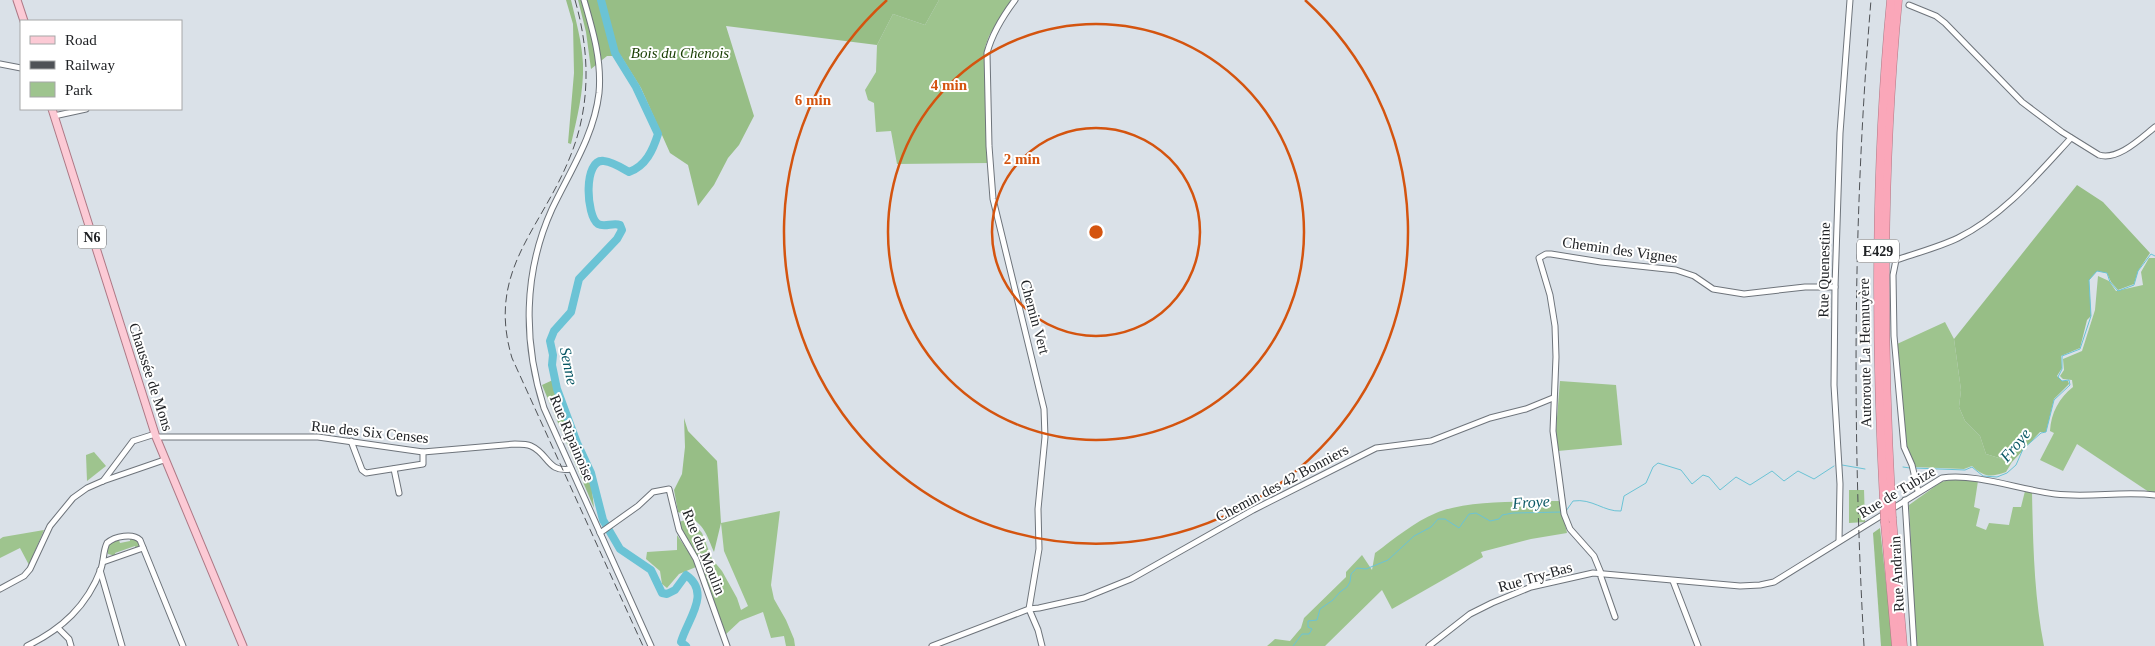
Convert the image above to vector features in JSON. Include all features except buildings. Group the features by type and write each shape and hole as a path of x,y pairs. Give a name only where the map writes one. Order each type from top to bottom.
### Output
{"highway":[{"name":"Autoroute La Hennuyère","path":"1891,0 1882,116 1878,273 1879,411 1903,646"},
{"name":"Autoroute La Hennuyère","path":"1887,500 1885,238 1889,116 1898,0"},
{"name":"Autoroute La Hennuyère","path":"1889,521 1896,646"}],"main road":[{"path":"17,0 24,20"},
{"name":"Chaussée de Mons","path":"52,110 164,460 243,646"}],"street":[{"name":"Rue Ripainoise","path":"584,0 599,62 599,94 596,112 581,153 544,227 534,264 529,304 530,346 538,390 544,408 570,468 602,532 651,646"},
{"name":"Chemin Vert","path":"1015,0 990,42 987,68 993,198 1044,409 1045,438 1038,510 1039,549 1029,609"},
{"name":"Rue Quenestine","path":"1839,542 1840,484 1834,385 1835,287 1841,125 1850,0"},
{"path":"1909,5 1936,16 1945,23 2016,96 2071,138 2099,155 2110,156 2122,151 2155,127"},
{"path":"0,64 20,68"},
{"path":"54,116 81,110"},
{"path":"1918,491 1913,468 1904,447 1894,336 1893,275 1896,260 1944,244 1974,229 2021,192 2071,138"},
{"name":"Chemin des Vignes","path":"1553,398 1556,357 1555,326 1550,294 1540,258 1546,254 1676,270 1694,276 1713,289 1744,294 1805,287 1835,287"},
{"name":"Chemin des 42 Bonniers","path":"932,646 1029,609 1084,598 1131,579 1253,510 1376,448 1431,441 1490,418 1526,409 1553,398"},
{"name":"Rue Try-Bas","path":"1553,398 1554,442 1567,524 1594,556 1602,573 1601,577 1615,616"},
{"name":"Rue des Six Censes","path":"156,435 318,437 351,440 423,452 515,444 530,445 544,454 556,469 570,468"},
{"path":"103,481 133,441 156,435"},
{"path":"351,440 363,473 394,470 423,464 423,452"},
{"path":"0,590 24,576 30,569 50,526 73,498 87,488 103,481 164,460"},
{"path":"394,470 399,493"},
{"name":"Rue de Tubize","path":"1783,577 1918,491 1942,478 1952,476 2055,494 2078,496 2155,495"},
{"name":"Rue du Moulin","path":"602,532 654,492 669,489 679,530 696,558 727,646"},
{"name":"Rue Andrain","path":"1905,500 1914,646"},
{"path":"27,646 59,628 83,601 100,570 106,546 111,540 135,536 139,538 183,646"},
{"path":"102,562 143,548"},
{"path":"100,570 122,646"},
{"name":"Rue Try-Bas","path":"1430,646 1470,614 1492,603 1532,587 1602,573 1673,581 1760,585 1783,577"},
{"path":"1673,581 1698,646"},
{"path":"1029,609 1038,630 1042,646"},
{"path":"59,628 69,639 71,646"}],"green space":[{"path":"566,0 571,0 583,64 578,115 571,144 568,143 574,73 573,24"},
{"name":"Bois du Chenois","path":"578,0 939,0 925,25 893,14 877,45 726,26 754,116 739,145 728,158 714,185 698,206 688,165 670,153 641,88 621,56 607,56 591,69 586,32"},
{"path":"939,0 1011,0 989,36 985,47 989,163 897,164 891,131 876,132 874,103 868,100 865,90 876,72 877,45 893,14 925,25"},
{"path":"2077,185 2103,202 2150,253 2138,271 2134,284 2118,290 2111,282 2107,273 2097,271 2089,280 2091,316 2087,320 2080,348 2061,356 2062,368 2057,376 2062,381 2068,381 2069,384 2054,399 2046,432 2040,432 2012,462 1986,454 1980,436 1965,421 1959,407 1961,390 1954,339"},
{"path":"2149,258 2155,258 2155,493 2149,492 2077,444 2063,471 2040,460 2054,433 2050,431 2054,412 2060,401 2073,387 2072,380 2063,379 2060,376 2064,370 2063,359 2082,351 2095,310 2098,276 2109,281 2116,291 2143,285 2141,272"},
{"path":"1945,322 1954,339 1961,390 1959,407 1965,421 1980,436 1986,454 2012,462 2006,472 1988,475 1981,473 1972,466 1964,469 1914,467 1906,446 1897,344"},
{"path":"555,379 590,473 594,508 542,385"},
{"path":"1560,381 1616,385 1622,445 1558,451 1556,430"},
{"path":"684,418 688,431 717,461 721,523 714,552 702,527 693,519 678,512 674,490 682,474 685,447"},
{"path":"94,452 106,466 87,481 86,455"},
{"path":"1954,479 1978,481 1974,507 1980,509 1976,526 1986,530 1989,523 2009,525 2013,507 2021,507 2025,491 2032,492 2036,589 2044,646 1916,646 1909,505 1941,482"},
{"path":"1849,490 1864,490 1865,522 1849,523"},
{"path":"1560,501 1567,533 1531,539 1481,552 1483,557 1392,609 1382,590 1325,646 1267,646 1275,639 1290,641 1301,628 1304,618 1346,577 1346,572 1362,555 1372,570 1375,553 1404,531 1436,513 1477,504"},
{"path":"780,511 771,585 774,599 786,620 795,646 786,646 784,636 771,638 763,612 740,621 725,635 699,560 680,529 679,522 685,520 695,525 702,533 712,559 722,571 737,598 741,610 748,606 724,551 721,523"},
{"path":"1880,528 1893,646 1881,646 1873,533"},
{"path":"44,530 29,565 20,548 0,558 0,539 3,537"},
{"path":"677,535 694,560 696,567 679,574 667,588 662,584 660,571 646,559 647,552 677,550"},
{"path":"130,538 137,539 139,547 136,549 135,546 115,553 116,556 108,554 107,549 110,543 119,540 120,543 130,541"}],"waterway":[{"name":"Senne","path":"601,0 615,53 636,87 658,134 648,157 635,169 629,172 604,161 597,163 593,168 590,178 589,200 594,219 601,225 620,225 622,230 617,239 579,279 571,312 554,331 550,341 553,355 552,365 557,389 577,443 591,473 603,520 620,549 651,570 662,593 667,594 675,590 686,575 693,582 697,590 696,607 681,642 686,646"},
{"name":"Froye","path":"1914,468 1965,470 1972,467 1983,476 1997,477 2007,473 2016,465 2023,449 2041,433 2046,432 2054,400 2070,385 2069,380 2062,381 2058,377 2062,369 2062,356 2080,349 2091,316 2089,280 2097,271 2107,273 2110,282 2118,291 2134,285 2138,271 2151,254 2155,256"},
{"name":"Froye","path":"1566,511 1573,501 1586,501 1615,511 1621,511 1624,496 1646,483 1653,467 1658,463 1681,470 1692,484 1703,475 1709,477 1720,490 1736,477 1750,485 1772,471 1784,481 1798,471 1814,479 1834,466"},
{"name":"Froye","path":"1842,465 1865,469"},
{"name":"Froye","path":"1903,467 1910,468"},
{"name":"Froye","path":"1293,646 1302,634 1309,634 1312,629 1308,627 1308,621 1317,620 1320,609 1347,587 1351,574 1357,568 1366,569 1388,560 1414,536 1431,527 1438,519 1445,519 1459,528 1469,514 1476,513 1490,521 1499,519 1502,515 1513,513 1563,512"}],"railway":[{"path":"575,0 584,39 586,59 585,99 582,118 570,157 520,252 511,275 506,300 506,327 512,358 643,646"},
{"path":"1864,646 1860,565 1856,323 1861,161 1871,0"}]}
